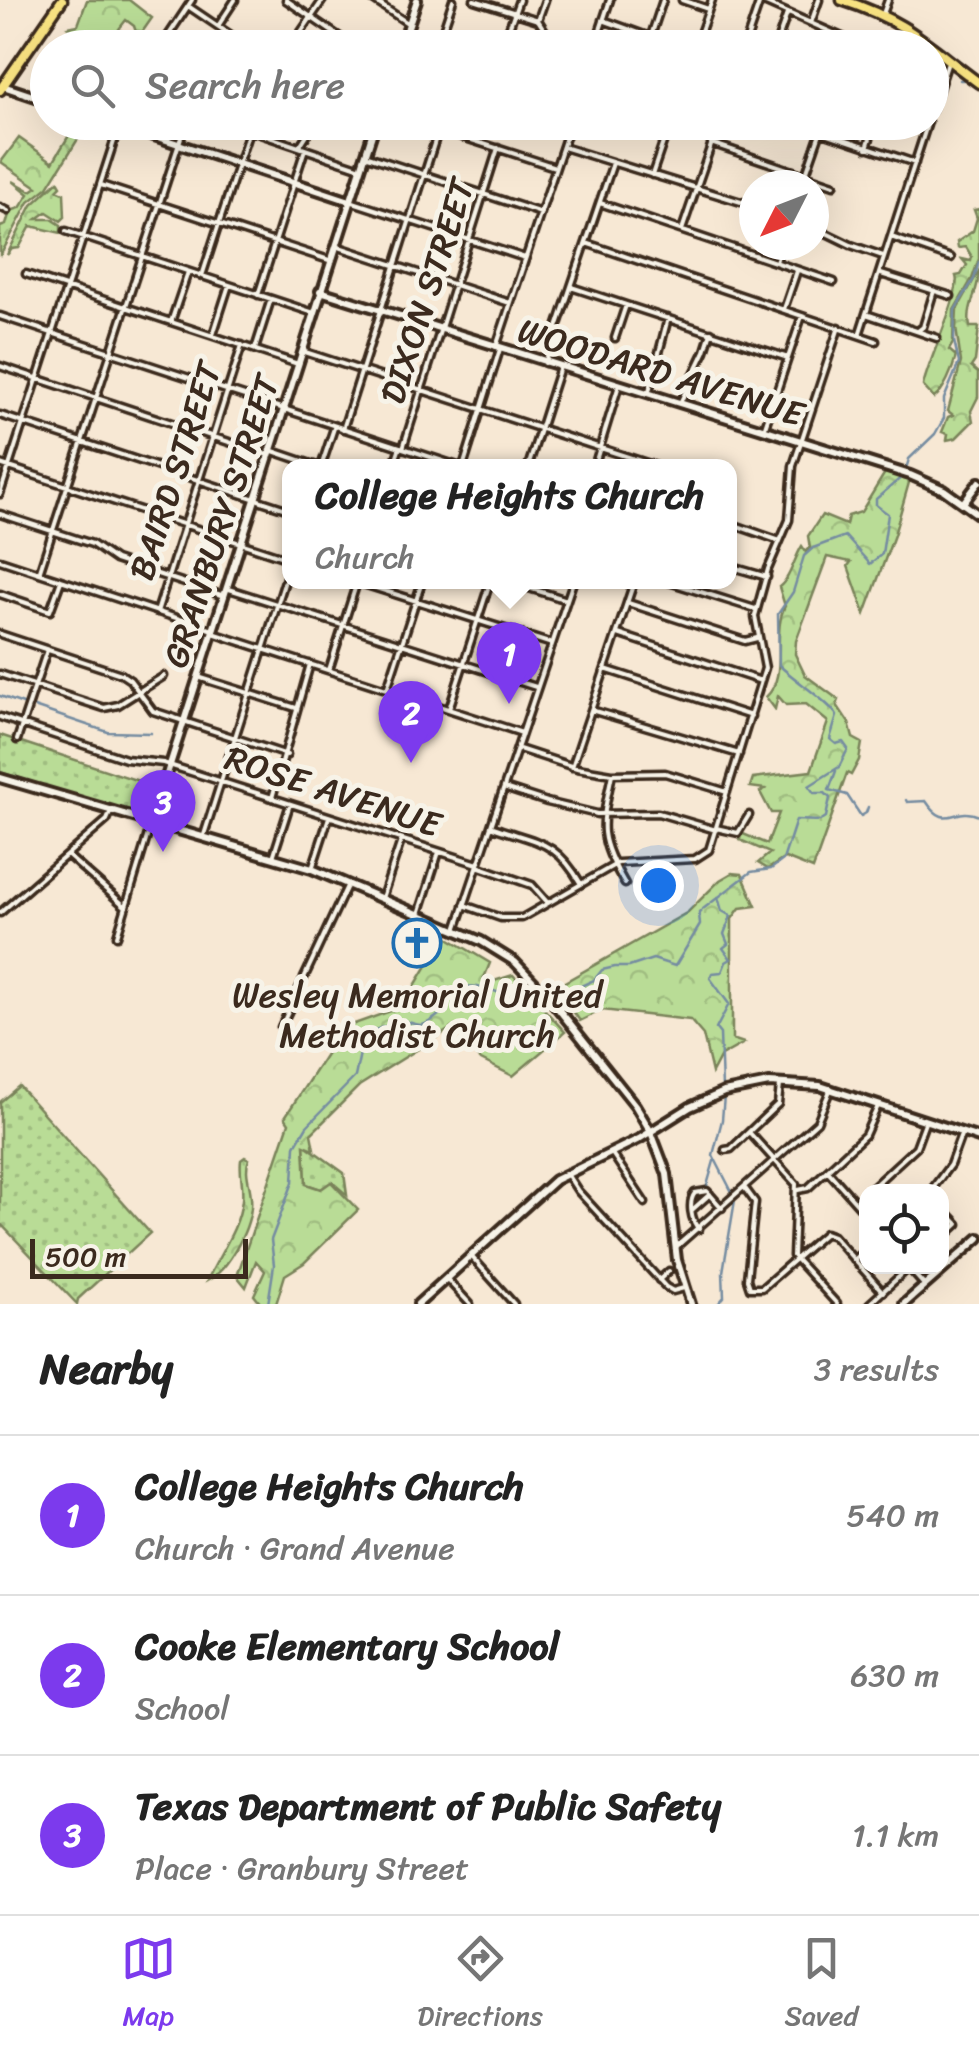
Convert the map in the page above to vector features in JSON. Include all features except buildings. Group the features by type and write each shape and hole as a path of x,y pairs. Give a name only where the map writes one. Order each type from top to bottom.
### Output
{"main road":[{"path":"41,30 62,0"},
{"path":"842,0 883,14 911,30"},
{"path":"1,88 30,46"},
{"path":"949,60 979,84"}],"street":[{"path":"218,26 235,0"},
{"path":"286,0 330,30"},
{"path":"302,30 323,0"},
{"path":"373,0 409,24"},
{"path":"407,30 417,0"},
{"path":"445,30 453,0"},
{"path":"474,0 538,20"},
{"path":"508,30 519,0"},
{"path":"542,30 538,20 545,0"},
{"path":"600,30 610,0"},
{"path":"653,30 663,0"},
{"path":"682,0 708,9"},
{"path":"702,30 712,0"},
{"path":"750,30 759,0 826,30"},
{"path":"811,23 820,0"},
{"path":"883,14 888,0"},
{"path":"172,30 190,3 224,30"},
{"path":"781,30 787,12"},
{"path":"603,20 631,30"},
{"path":"1,88 30,96"},
{"path":"0,494 113,140"},
{"path":"166,140 525,258"},
{"path":"39,574 179,140"},
{"path":"202,276 246,140"},
{"path":"278,140 361,168"},
{"path":"258,295 306,140"},
{"name":"GRANBURY STREET","path":"117,936 370,140"},
{"path":"343,429 436,140"},
{"path":"472,140 556,168"},
{"path":"463,459 565,140"},
{"path":"652,176 664,140"},
{"path":"682,230 713,140"},
{"path":"808,170 817,140"},
{"path":"844,140 915,163"},
{"path":"867,148 869,140"},
{"path":"860,334 922,140"},
{"path":"712,143 791,170"},
{"path":"563,146 739,202"},
{"name":"DIXON STREET","path":"396,459 498,148"},
{"path":"365,155 541,213"},
{"path":"545,363 613,163"},
{"path":"829,183 834,185"},
{"path":"101,185 330,260"},
{"path":"600,203 834,282"},
{"path":"0,207 8,210"},
{"path":"66,231 314,313"},
{"path":"829,232 884,256"},
{"path":"891,238 951,258"},
{"path":"586,242 876,341"},
{"path":"335,246 510,303"},
{"path":"784,309 797,270"},
{"path":"171,322 188,272"},
{"path":"879,273 951,296"},
{"path":"26,274 298,364"},
{"path":"213,336 230,285"},
{"path":"571,286 788,358"},
{"name":"WOODARD AVENUE","path":"320,291 924,480 978,514"},
{"path":"919,330 932,292"},
{"name":"BAIRD STREET","path":"255,349 271,299"},
{"path":"616,338 626,305"},
{"path":"866,314 937,338"},
{"path":"764,430 802,315"},
{"path":"0,316 437,459"},
{"path":"648,393 668,318"},
{"path":"464,905 512,919 527,916 614,865 626,861 701,858 709,850 765,668 757,638 758,610 790,518 792,473 839,326"},
{"path":"680,403 711,332"},
{"name":"BAIRD STREET","path":"157,612 242,345"},
{"path":"302,350 637,459"},
{"path":"0,366 212,437 294,459"},
{"path":"530,459 560,367"},
{"path":"596,459 620,384"},
{"path":"0,415 282,508"},
{"path":"322,459 334,426"},
{"path":"0,464 282,557"},
{"path":"963,503 976,486"},
{"path":"976,486 972,503 978,514"},
{"path":"0,514 92,544 116,560 168,577 277,605 537,688"},
{"path":"737,526 780,541"},
{"path":"0,560 522,732"},
{"path":"737,568 767,577"},
{"path":"0,594 50,611 60,581"},
{"path":"203,838 282,589"},
{"path":"328,670 355,589"},
{"path":"380,589 552,644"},
{"path":"388,689 420,589"},
{"path":"449,709 488,589"},
{"path":"532,589 567,600"},
{"path":"456,930 571,589"},
{"path":"572,767 632,589"},
{"path":"692,589 758,610"},
{"path":"627,602 746,641 757,638"},
{"path":"616,633 761,682"},
{"path":"0,634 121,674 153,711 287,754"},
{"path":"17,740 47,650"},
{"path":"272,798 310,664"},
{"path":"605,669 751,716"},
{"path":"0,674 104,708 114,707 164,676"},
{"path":"198,677 296,708"},
{"path":"591,710 739,754"},
{"name":"ROSE AVENUE","path":"0,718 126,760 170,765 440,852 532,885 548,904"},
{"path":"517,749 572,767 612,774 665,773 728,792"},
{"path":"612,774 603,840 625,884"},
{"path":"0,778 312,869 495,948 534,980 635,1105 651,1132 667,1174 675,1248 691,1304"},
{"path":"504,788 604,814 658,813 738,833 749,815"},
{"path":"273,857 290,804"},
{"path":"0,914 107,820 110,812"},
{"path":"312,869 329,816"},
{"path":"491,827 557,850 582,884"},
{"path":"382,898 401,840"},
{"path":"419,914 440,852"},
{"path":"68,854 126,907"},
{"path":"281,1027 348,884"},
{"path":"725,1150 731,1149 780,1102 780,1082"},
{"path":"418,1304 566,1173 720,1093 780,1082 831,1088 979,1138"},
{"path":"675,1248 817,1122 831,1088"},
{"path":"798,1190 808,1188 868,1132 879,1104"},
{"path":"876,1184 916,1147 926,1120"},
{"path":"749,1132 796,1182 792,1249 795,1258 837,1304"},
{"path":"936,1184 950,1165 962,1132"},
{"path":"611,1152 644,1204"},
{"path":"827,1170 859,1206"},
{"path":"566,1173 659,1280 670,1290 684,1288"},
{"path":"744,1188 755,1204 747,1279 750,1288 762,1288 825,1233 833,1236 883,1292"},
{"path":"698,1229 692,1210 694,1193 704,1190 722,1208"},
{"path":"692,1210 710,1194"},
{"path":"856,1202 859,1199"},
{"path":"949,1214 958,1224 949,1232"},
{"path":"904,1304 979,1238"},
{"path":"854,1260 859,1255"},
{"path":"471,1256 514,1304"},
{"path":"659,1280 669,1271"},
{"path":"869,1304 902,1274"},
{"path":"916,1274 925,1286"},
{"path":"446,1278 470,1304"}],"green space":[{"path":"87,0 129,0 152,18 144,30 135,30 126,20 120,30 68,27 78,25"},
{"path":"19,138 53,162 66,140 77,140 48,187 29,202 0,256 0,227 6,225 10,211 20,208 29,194 13,181 31,191 37,187 1,162"},
{"path":"58,181 61,186 57,190 64,193 65,217 61,221 47,212 37,219 52,219 61,225 61,233 31,226 19,248 7,255 32,205"},
{"path":"979,209 979,259 954,310 953,343 949,350 956,356 948,379 934,398 923,386 954,297 956,276 967,265 962,259 971,261 972,257 966,247 958,248 957,242 973,231 977,218 974,210"},
{"path":"979,271 969,319 970,327 979,327 971,367 978,373 978,397 971,411 973,421 956,438 947,440 948,434 942,432 948,417 953,415 948,411 961,362 957,310"},
{"path":"886,471 910,479 865,614 848,566 851,562 827,557 796,641 795,654 805,675 839,700 837,705 853,738 862,743 859,760 851,775 847,773 813,869 785,858 768,869 758,863 770,853 740,840 741,833 767,844 779,813 771,813 760,792 765,789 750,787 753,778 811,771 828,722 806,704 786,705 778,696 775,709 766,697 777,678 779,628 785,606 779,587 802,546 806,552 810,548 808,536 822,515 846,525 848,516 861,512"},
{"path":"0,735 160,788 151,816 0,772"},
{"path":"732,873 742,874 756,906 740,908 732,919 732,1039 744,1043 721,1056 712,1073 703,1035 690,1020 602,1010 580,1021 562,996 563,983 688,912"},
{"path":"445,936 490,963 484,978 491,982 513,975 565,1032 513,1076 479,1059 471,1050 458,1052 467,1032 455,1026 359,1086 311,1134 314,1149 304,1145 306,1184 321,1189 331,1182 358,1210 304,1263 285,1275 276,1304 261,1304 254,1295 265,1271 256,1261 246,1287 237,1276 289,1123 285,1117 343,1028 402,1007"},
{"path":"19,1086 150,1233 77,1304 0,1223 0,1102"},
{"path":"304,1144 344,1173 347,1195 332,1182 321,1189 306,1184"},
{"path":"249,1159 251,1197 248,1220 224,1267 207,1281 237,1221 242,1195 241,1160"}],"waterway":[{"path":"906,469 909,459 935,434 944,418 944,399 959,363 954,341 955,310 974,279 979,262"},
{"path":"557,997 594,980 602,970 653,959 675,966 700,925 699,913 703,909 751,872 771,869 783,860 796,820 820,821 826,817 830,798 825,793 814,793 809,786 839,767 848,749 843,742 836,744 830,739 837,716 834,711 779,665 778,614 793,592 804,556 813,548 845,536 870,564 882,554 888,514 876,505 876,499 903,476"},
{"path":"0,696 26,705"},
{"path":"31,706 108,732 151,733"},
{"path":"836,771 829,790 847,795 861,816 868,807"},
{"path":"906,800 926,801 945,817 963,813 979,816"},
{"path":"718,897 722,911 731,916 724,934 728,944 723,948 731,959 722,972 712,973 710,978 729,1004 716,1029 720,1034 722,1088"},
{"path":"268,1304 274,1265 271,1240 293,1182 295,1146 307,1126 355,1077 364,1034 403,1020 426,1024 440,1014 438,1001 465,987 547,1004"},
{"path":"724,1096 713,1155 733,1194"},
{"path":"706,1189 714,1161"},
{"path":"718,1304 724,1297 723,1272 735,1200"}],"place":[{"name":"College Heights Church","path":"509,704"},
{"name":"Cooke Elementary School","path":"411,763"},
{"name":"Texas Department of Public Safety","path":"163,852"},
{"name":"Wesley Memorial United Methodist Church","path":"417,943"}]}
